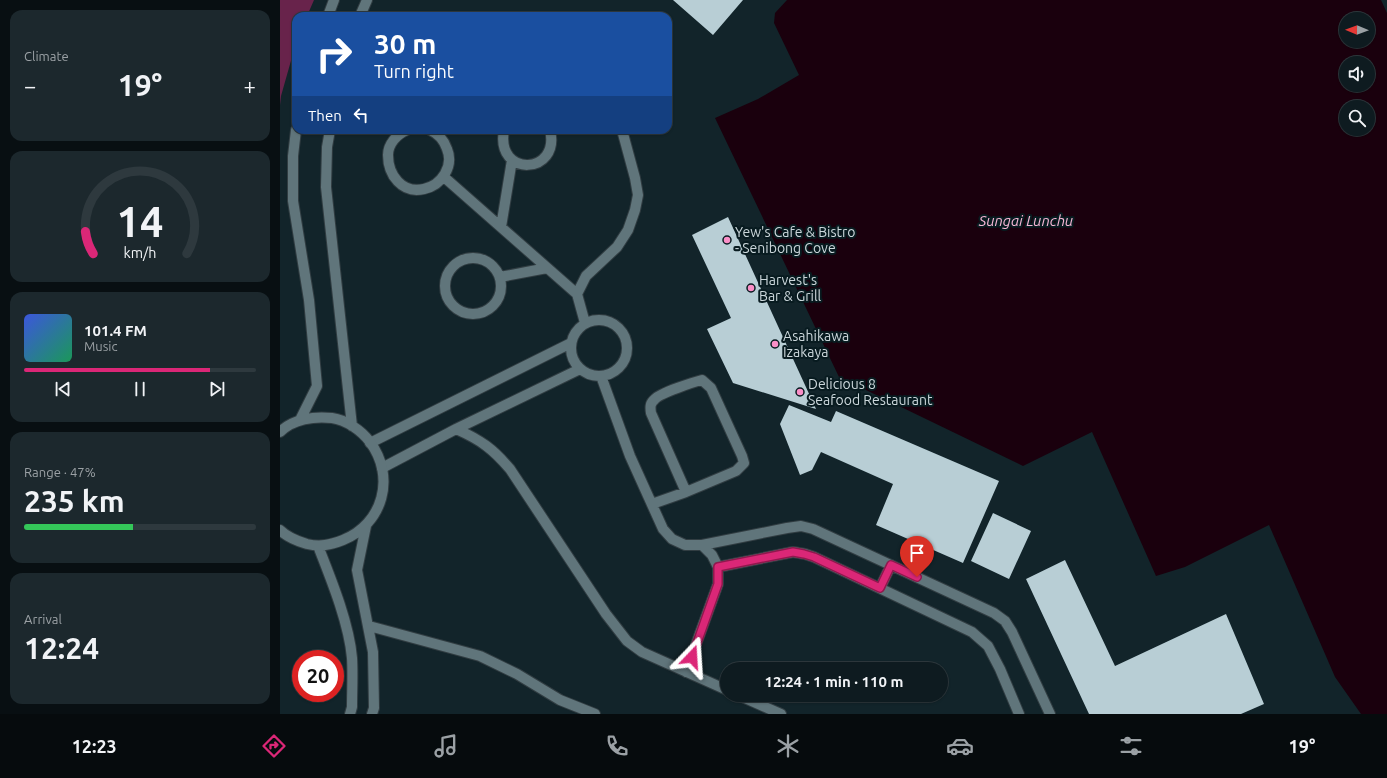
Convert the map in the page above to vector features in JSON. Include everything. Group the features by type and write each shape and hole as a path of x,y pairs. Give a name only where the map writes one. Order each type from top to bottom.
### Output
{"street":[{"path":"330,12 334,0"},
{"path":"362,12 367,0"},
{"path":"296,134 293,156 293,201 309,300 317,386 300,420"},
{"path":"329,134 327,147 326,187 352,426"},
{"path":"400,134 393,140 388,152 388,164 392,175 400,184 412,189 424,190 435,185 444,177 449,165 449,153 445,142 437,134"},
{"path":"503,134 502,141 505,152 512,160 522,165 534,165 544,159 550,150 553,139 551,134"},
{"path":"577,294 586,276 617,247 628,230 635,210 638,195 623,134"},
{"path":"501,227 512,160"},
{"path":"444,177 577,294 585,323"},
{"path":"471,258 483,259 494,266 500,277 501,290 497,301 488,310 476,314 464,312 453,305 447,294 446,282 450,270 459,262 471,258"},
{"path":"500,277 547,268"},
{"path":"596,319 606,320 621,330 626,338 627,352 622,365 615,372 601,376 588,374 580,369 574,361 571,353 571,343 574,334 585,323 596,319"},
{"path":"370,443 571,343"},
{"path":"382,468 456,429 580,369"},
{"path":"601,376 630,456 663,529 672,539 685,545 702,545 801,526 813,529 891,565 994,613 1005,621 1012,632 1050,714"},
{"path":"652,504 686,492 736,471 744,464 742,456 712,388 702,380 693,382 655,398 650,405 651,413 686,492"},
{"path":"280,432 300,420 320,417 337,419 352,426 366,436 376,450 383,476 382,494 376,511 366,526 352,537 335,544 318,546 300,542 284,534 280,530"},
{"path":"456,429 476,437 498,455 510,469 606,614 627,641 642,652 720,687"},
{"path":"366,526 357,570 373,652 374,708 372,714"},
{"path":"686,672 718,584 718,567 712,555 702,545"},
{"path":"318,546 341,608 352,657 352,707 350,714"},
{"path":"718,567 786,554 799,553 814,557 972,632 988,646 1000,669 1018,714"},
{"path":"880,588 891,565"},
{"path":"369,626 480,656 518,674 560,700 595,714"},
{"path":"753,702 780,714"}],"shaded area":[{"path":"280,0 314,0 309,12 292,12 292,57 281,96 280,105"}],"water":[{"name":"Sungai Lunchu","path":"787,0 1381,0 1387,13 1387,714 1361,714 1335,677 1269,525 1185,567 1156,576 1092,432 1023,466 839,377 715,118 758,99 799,75 774,23 775,13"}],"building":[{"path":"673,0 743,0 713,35"},
{"path":"728,217 816,409 733,383 707,329 731,318 692,235"},
{"path":"789,405 831,422 836,411 999,481 963,563 876,525 893,484 821,452 812,470 800,475 780,424"},
{"path":"993,513 1031,531 1009,579 971,561"},
{"path":"1065,560 1115,666 1226,614 1264,704 1241,714 1089,714 1026,579"}],"place":[{"name":"Yew's Cafe & Bistro - Senibong Cove","path":"727,240"},
{"name":"Harvest's Bar & Grill","path":"751,288"},
{"name":"Asahikawa Izakaya","path":"775,344"},
{"name":"Delicious 8 Seafood Restaurant","path":"800,392"}],"route":[{"path":"692,657 718,584 718,567 793,552 814,557 880,588 891,565 917,577"}]}
